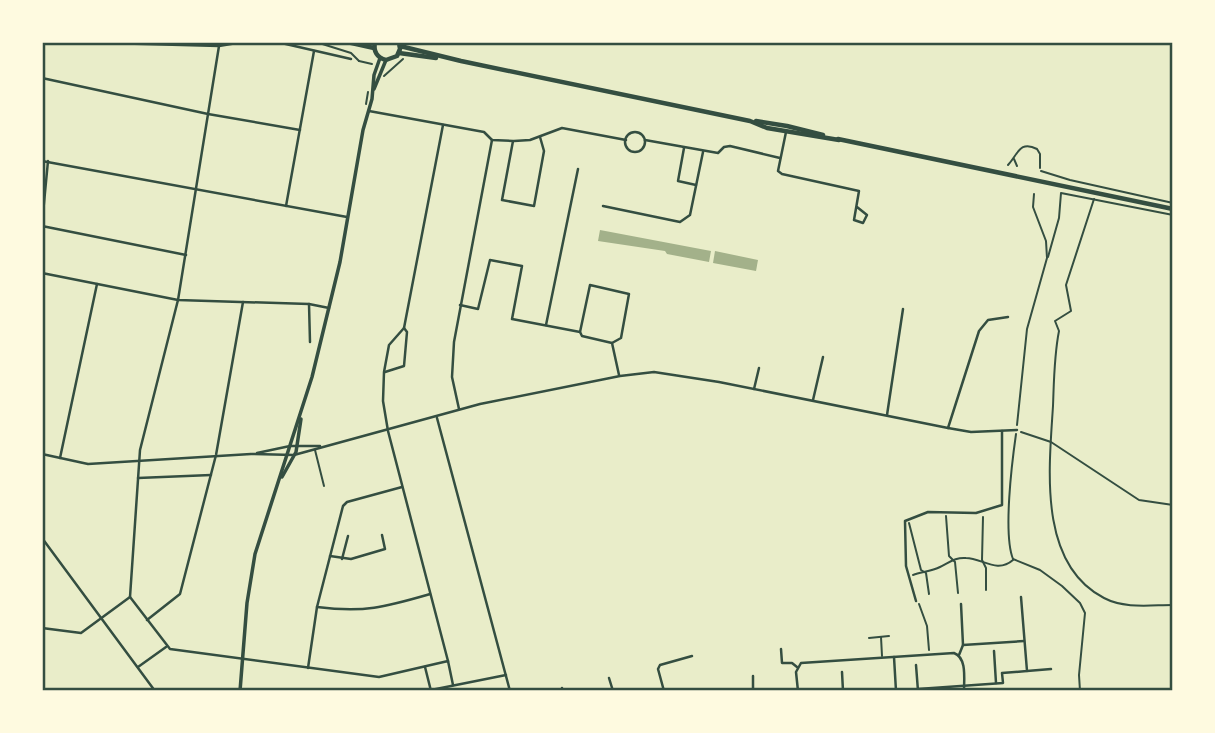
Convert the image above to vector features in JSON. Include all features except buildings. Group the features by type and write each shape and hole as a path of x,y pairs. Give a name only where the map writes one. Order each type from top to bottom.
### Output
{"main road":[{"path":"347,42 375,45 383,59 394,58 399,53 400,44 461,61 750,121 786,131 1173,209"},
{"path":"399,53 461,61"},
{"path":"750,121 787,126 839,140"}],"street":[{"path":"69,42 219,46 243,42"},
{"path":"277,42 351,59"},
{"path":"219,46 178,300 140,460 130,597 170,649 379,677 448,661"},
{"path":"286,207 314,51"},
{"path":"240,691 247,603 255,554 302,412 329,308 363,130 383,59"},
{"path":"42,78 208,114 300,130"},
{"path":"369,111 484,132 492,140 513,141 540,137 557,129 572,129 625,141"},
{"path":"443,125 404,328 389,345 383,401 402,487 453,685"},
{"path":"786,131 778,171 859,191 854,220 863,223 867,215 858,207"},
{"path":"636,132 643,135 645,140 641,150 634,151 627,148 625,141 629,134 636,132"},
{"path":"513,141 502,200 534,206 544,151 540,137"},
{"path":"459,410 452,377 452,360 492,140"},
{"path":"645,140 703,152 718,153 724,147 730,146 780,158"},
{"path":"684,148 678,181 696,185"},
{"path":"603,206 680,222 690,215 703,152"},
{"path":"42,161 347,218"},
{"path":"48,161 42,225 186,255"},
{"path":"546,325 578,169"},
{"path":"460,305 478,309 490,260 522,266 512,318 580,332 582,336 612,343 621,338 629,293 590,285 580,332"},
{"path":"42,273 178,300 309,304 329,308"},
{"path":"60,458 97,284"},
{"path":"147,620 180,594 216,455 243,302"},
{"path":"309,304 310,342"},
{"path":"887,415 903,309"},
{"path":"948,428 979,331 988,320 1008,317"},
{"path":"384,372 404,366 407,332 404,328"},
{"path":"612,343 620,376"},
{"path":"813,400 823,357"},
{"path":"754,389 759,368"},
{"path":"252,454 290,446 323,447 459,410 620,376 663,373 971,432 1017,430"},
{"path":"278,485 298,446 302,412"},
{"path":"436,418 510,691"},
{"path":"916,601 906,566 905,526 908,518 929,512 983,512 1003,503 1002,431"},
{"path":"42,454 88,464 216,455 286,456 315,447"},
{"path":"138,478 211,475"},
{"path":"308,668 317,607 343,506 347,502 402,487"},
{"path":"330,556 351,559 385,549 382,535"},
{"path":"342,559 348,536"},
{"path":"42,538 155,691"},
{"path":"470,540 478,538"},
{"path":"317,607 345,611 378,608 430,594"},
{"path":"42,628 81,634 130,597"},
{"path":"1021,597 1027,671"},
{"path":"961,604 963,645 960,655 964,691"},
{"path":"963,645 1024,641"},
{"path":"138,667 167,647"},
{"path":"780,649 782,663 792,663 797,667"},
{"path":"994,651 996,683"},
{"path":"797,691 797,667 801,663 929,654 960,655"},
{"path":"664,691 658,669 660,665 692,656"},
{"path":"894,657 896,691"},
{"path":"916,665 918,690 1003,683 1002,673 1051,669"},
{"path":"425,667 431,691 506,675"},
{"path":"842,672 843,691"},
{"path":"752,676 754,691"},
{"path":"609,678 613,691"}],"lane":[{"path":"315,447 324,486"},
{"path":"869,638 889,636"},
{"path":"881,637 882,657"}],"path":[{"path":"316,42 348,52 359,61 372,62"},
{"path":"381,81 396,65"},
{"path":"1008,165 1018,149 1032,146 1040,154 1040,170 1070,180 1173,203"},
{"path":"1014,158 1017,166"},
{"path":"1018,423 1027,329 1059,219 1061,193 1173,215"},
{"path":"1034,194 1033,207 1046,242 1047,258"},
{"path":"1094,199 1066,285 1070,311 1055,321 1059,331 1051,442 1055,524 1061,548 1070,567 1095,592 1118,604 1173,605"},
{"path":"1013,559 1010,506 1017,430 1051,442 1139,500 1173,505"},
{"path":"946,511 949,556 955,562 958,593"},
{"path":"983,512 982,560 986,590"},
{"path":"908,518 921,570 926,573 929,594"},
{"path":"908,576 939,568 953,560 969,558 984,565 1001,566 1013,559"},
{"path":"1013,559 1040,570 1080,603 1085,613 1080,691"},
{"path":"916,601 927,626 929,654"}],"shaded area":[{"path":"600,230 711,251 709,262 667,254 665,251 598,241"},
{"path":"715,251 758,260 756,271 713,263"}]}
